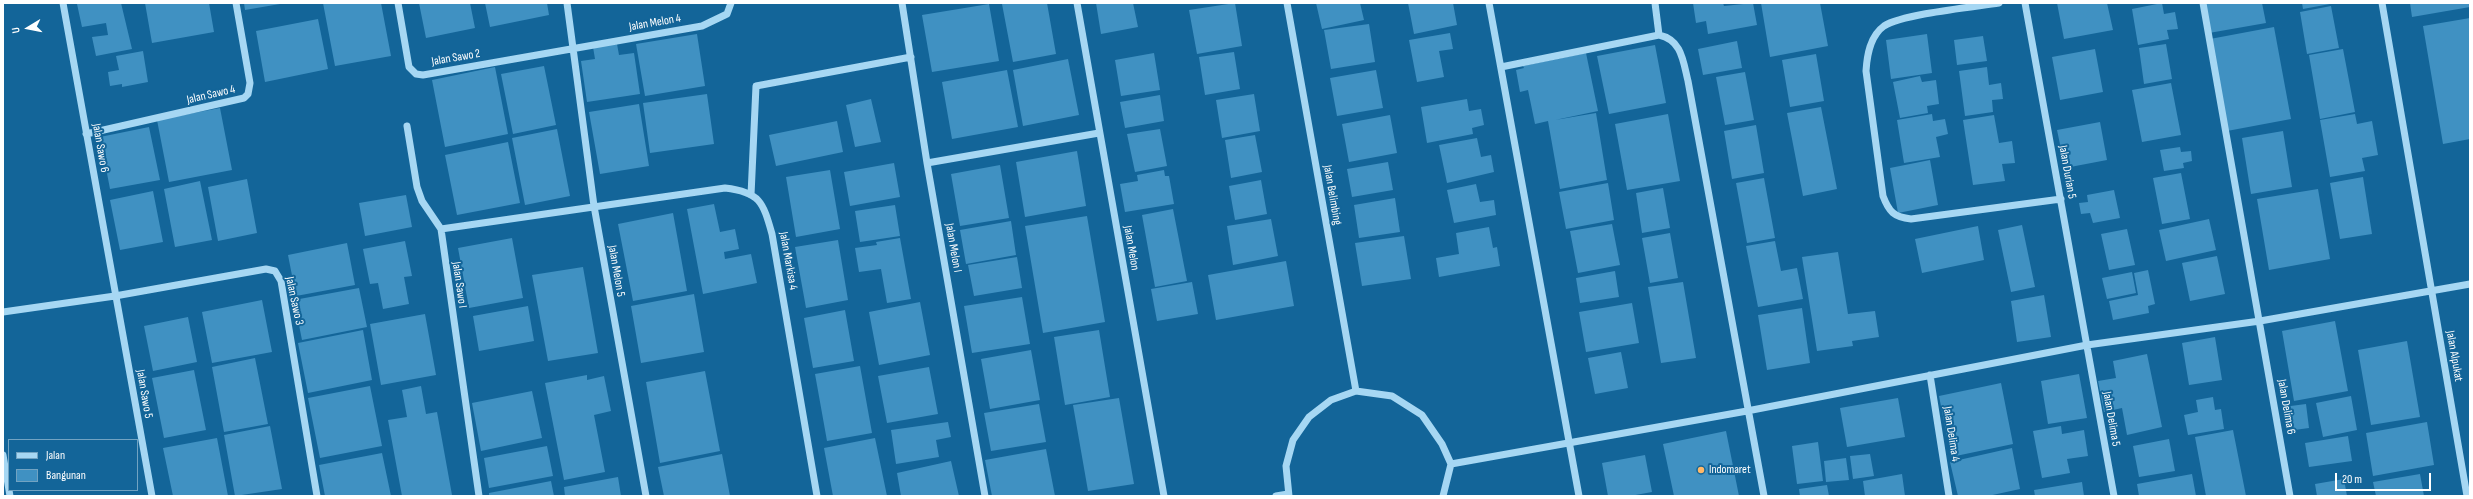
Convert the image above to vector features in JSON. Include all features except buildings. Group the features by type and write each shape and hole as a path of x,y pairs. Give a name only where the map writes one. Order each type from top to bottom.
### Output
{"street":[{"name":"Jalan Sawo 6","path":"63,3 115,296"},
{"name":"Jalan Sawo 4","path":"86,134 244,98 248,94 250,83 236,3"},
{"name":"Jalan Sawo 2","path":"398,3 409,67 416,74 422,75 574,48"},
{"name":"Jalan Melon 5","path":"567,3 594,206 646,496"},
{"name":"Jalan Melon 4","path":"574,48 702,26 727,14 731,3"},
{"name":"Jalan Melon I","path":"902,3 927,163 985,496"},
{"name":"Jalan Melon","path":"1076,3 1164,496"},
{"name":"Jalan Belimbing","path":"1287,3 1356,391"},
{"path":"1489,3 1579,496"},
{"path":"1655,3 1659,34"},
{"path":"1999,3 1906,18 1884,26 1874,37 1867,55 1866,70 1883,196 1887,208 1896,218 1911,219 2061,199"},
{"name":"Jalan Durian 5","path":"2025,3 2087,345"},
{"name":"Jalan Delima 6","path":"2203,3 2290,496"},
{"name":"Jalan Alpukat","path":"2382,3 2467,496"},
{"path":"1500,67 1659,34 1670,37 1677,44 1688,81 1747,411 1764,496"},
{"path":"752,195 756,86 911,57"},
{"path":"407,126 417,187 422,201 441,229 725,188 745,190 752,195"},
{"path":"927,163 1099,133"},
{"name":"Jalan Markisa 4","path":"752,195 759,199 767,215 772,234 817,496"},
{"name":"Jalan Sawo I","path":"441,229 479,496"},
{"name":"Jalan Sawo 3","path":"115,296 266,270 275,271 281,281 317,496"},
{"path":"1451,464 1747,411 2087,345 2260,322 2470,284"},
{"path":"3,312 115,296"},
{"name":"Jalan Sawo 5","path":"115,296 152,496"},
{"name":"Jalan Delima 5","path":"2087,345 2114,496"},
{"name":"Jalan Delima 4","path":"1930,375 1949,496"},
{"path":"1276,496 1289,495 1286,466 1294,440 1309,417 1331,400 1356,391 1392,396 1422,415 1442,444 1451,464 1443,496"},
{"path":"3,455 8,484"}],"place":[{"name":"Indomaret","path":"1701,470"}]}
